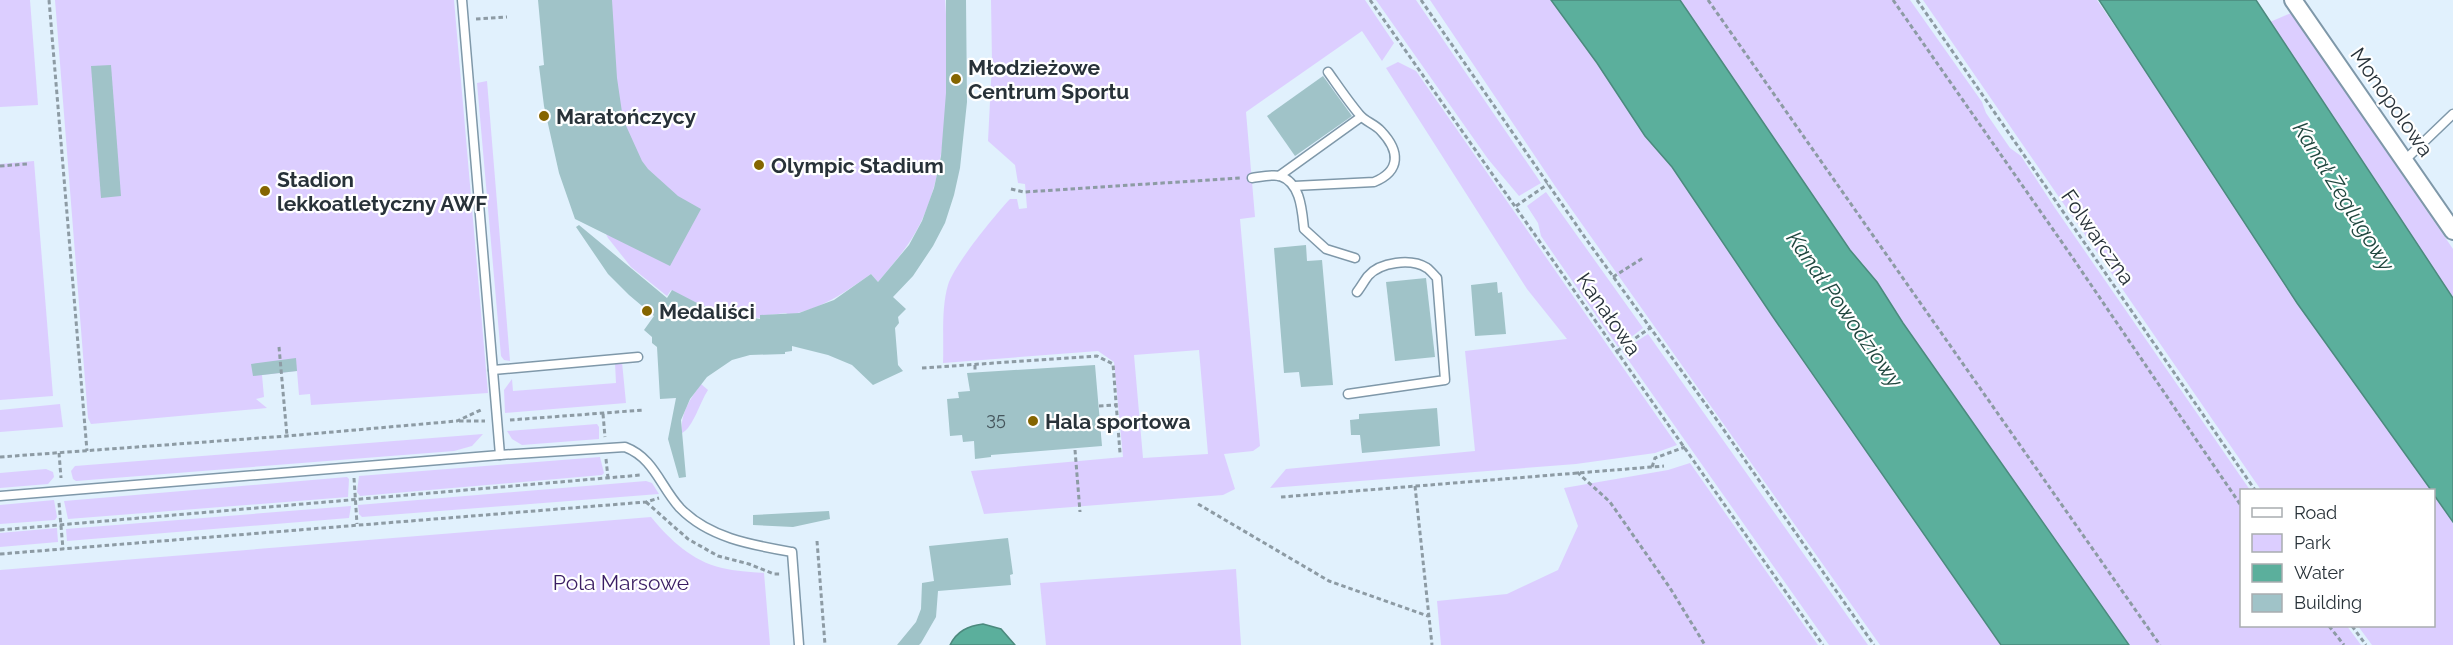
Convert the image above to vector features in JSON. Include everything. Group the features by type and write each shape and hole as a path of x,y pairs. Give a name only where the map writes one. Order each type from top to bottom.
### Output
{"street":[{"name":"Monopolowa","path":"2293,0 2450,222"}],"lane":[{"path":"462,0 500,455"},
{"path":"1279,176 1294,186 1356,184 1374,182 1386,177 1393,170 1395,155 1380,130 1361,117 1328,72"},
{"path":"2405,160 2453,114"},
{"path":"1251,177 1279,176 1361,117"},
{"path":"1294,186 1302,209 1304,229 1326,249 1355,258"},
{"path":"1348,394 1445,380 1437,278 1427,268 1401,262 1385,266 1369,274 1357,292"},
{"path":"493,370 638,357"},
{"path":"0,495 625,447 639,454 651,464 669,495 688,516 717,533 762,547 792,552 800,645"}],"path":[{"path":"49,0 87,451"},
{"name":"Kanałowa","path":"1370,0 1823,645"},
{"path":"1421,0 1613,277 1874,645"},
{"path":"1708,0 2160,645"},
{"path":"1893,0 2068,251 2240,506"},
{"name":"Folwarczna","path":"1917,0 2254,489"},
{"path":"464,20 507,17"},
{"path":"0,166 27,164"},
{"path":"1011,189 1024,192 1251,177"},
{"path":"1516,206 1548,184"},
{"path":"1613,277 1643,258"},
{"path":"1617,351 1650,328"},
{"path":"279,347 287,436"},
{"path":"922,368 1097,356 1113,364 1120,453"},
{"path":"1068,358 1068,365"},
{"path":"975,365 975,372"},
{"path":"457,421 495,403"},
{"path":"1099,406 1116,405"},
{"path":"0,458 457,421 644,410"},
{"path":"1652,467 1655,458 1685,447"},
{"path":"1075,450 1080,512"},
{"path":"1281,497 1664,466"},
{"path":"353,467 357,524"},
{"path":"1577,472 1610,502 1670,588 1705,645"},
{"path":"0,530 657,474"},
{"path":"1415,486 1432,645"},
{"path":"0,554 646,502 669,495"},
{"path":"1197,504 1329,581 1428,616"},
{"path":"817,542 825,645"},
{"path":"2330,627 2344,645"},
{"path":"2353,627 2366,645"}],"green space":[{"path":"0,0 30,0 38,105 0,107"},
{"name":"Stadion lekkoatletyczny AWF","path":"55,0 454,0 488,393 311,405 310,394 299,395 297,371 262,375 264,397 256,399 267,408 91,424 88,418"},
{"name":"Olympic Stadium","path":"553,0 945,0 947,84 943,143 931,198 907,246 878,282 871,274 842,294 812,309 789,315 786,313 760,316 760,318 748,317 714,309 671,290 667,296 631,267 608,238 591,204"},
{"path":"991,0 1365,0 1394,43 1382,61 1362,31 1246,112 1255,217 1240,219 1260,446 1253,451 1224,454 1235,489 1223,495 984,514 971,471 1123,457 1114,362 1098,351 943,363 944,304 952,276 976,240 1010,199 1017,199 1019,209 1027,208 1025,184 1018,183 1015,165 988,141 992,62","holes":["1199,350 1208,454 1143,458 1134,355"]},
{"path":"1376,0 1416,0 1541,183 1519,196 1488,159"},
{"path":"1430,0 1551,0 1597,63 1645,136 1672,167 1773,317 2001,645 1880,645 1555,186"},
{"path":"1680,0 1910,0 1982,102 1986,113 2010,148 2021,156 2249,489 2240,489 2240,627 2348,627 2361,645 2129,645 1903,323 1877,282 1850,250"},
{"path":"1923,0 2097,0 2432,489 2260,489"},
{"path":"2291,13 2453,249 2453,298 2270,22"},
{"path":"1398,62 1416,71 1677,445 1655,453 1576,464 1270,488 1286,469 1475,451 1465,351 1567,339 1527,289 1386,68"},
{"path":"487,81 510,361 504,360 501,356 477,83"},
{"path":"34,161 53,396 0,400 0,164"},
{"path":"1546,192 1643,328 1618,347 1541,236 1538,223 1527,206"},
{"path":"1648,334 1868,645 1829,645 1622,351"},
{"path":"622,362 626,403 505,413 504,390 512,379 513,391 616,383 615,363"},
{"path":"701,384 708,390 693,420 682,433 684,413"},
{"path":"60,404 63,427 0,432 0,410"},
{"path":"597,424 599,439 522,445 512,439 507,431"},
{"path":"483,434 472,446 454,451 76,481 71,471 75,466"},
{"path":"600,457 604,473 602,475 360,496 357,492 359,476"},
{"path":"1690,463 1818,645 1441,645 1437,601 1507,594 1558,570 1578,526 1564,488 1668,470"},
{"path":"46,469 53,472 54,477 48,484 0,488 0,473"},
{"path":"347,477 349,479 348,497 68,519 64,501"},
{"path":"646,481 652,483 659,494 362,517 359,514 358,505"},
{"path":"2435,493 2453,520 2453,645 2372,645 2359,627 2435,627"},
{"path":"54,500 57,517 55,520 0,524 0,505"},
{"path":"351,506 349,518 67,541 66,529"},
{"name":"Pola Marsowe","path":"651,517 682,548 711,565 764,573 770,645 0,645 0,570"},
{"path":"57,528 58,542 0,547 0,533"},
{"path":"1236,569 1241,645 1046,645 1040,583"}],"water":[{"name":"Kanał Powodziowy","path":"1551,0 1680,0 1850,250 1877,282 1903,323 2129,645 2001,645 1773,317 1672,167 1645,136 1597,63"},
{"name":"Kanał Żeglugowy","path":"2099,0 2256,0 2453,298 2453,522 2435,496 2435,489 2430,489 2297,303"},
{"path":"983,624 1001,629 1015,645 950,645 964,630"}],"building":[{"path":"538,0 612,0 617,78 623,119 648,169 678,196 701,209 670,266 575,219 559,173 544,106 539,66 544,65"},
{"path":"946,0 966,0 967,102 960,168 945,223 913,276 893,297 906,309 898,317 899,323 895,328 898,365 903,371 873,385 852,365 828,355 792,346 792,351 785,352 785,354 750,355 732,360 707,377 690,399 681,420 686,477 679,478 668,439 676,398 660,399 657,347 652,343 652,337 644,330 654,316 608,274 576,227 579,225 667,298 672,290 701,305 741,316 760,319 760,315 799,313 834,300 871,274 878,282 909,245 922,221 934,188 941,156 946,93"},
{"path":"111,65 121,196 101,198 91,66"},
{"path":"1323,76 1352,116 1295,156 1267,116"},
{"path":"1306,245 1307,261 1322,260 1333,385 1301,387 1299,372 1284,373 1274,248"},
{"path":"1426,278 1435,357 1395,361 1386,282"},
{"path":"1497,282 1498,293 1502,292 1506,334 1475,336 1471,285"},
{"path":"296,358 297,371 253,376 251,364"},
{"name":"Hala sportowa","path":"1095,365 1102,446 991,455 991,457 975,459 974,441 963,442 962,435 950,436 947,399 959,398 958,392 970,391 967,373"},
{"path":"1437,408 1440,446 1362,453 1360,435 1351,435 1350,420 1359,419 1359,414"},
{"path":"829,511 830,519 793,527 753,525 753,515"},
{"path":"1008,538 1013,574 1010,575 1011,585 938,591 936,617 921,643 919,645 897,645 916,622 921,609 922,583 934,581 929,546"}],"place":[{"name":"Młodzieżowe Centrum Sportu","path":"956,79"},
{"name":"Maratończycy","path":"544,116"},
{"name":"Olympic Stadium","path":"759,165"},
{"name":"Stadion lekkoatletyczny AWF","path":"265,191"},
{"name":"Medaliści","path":"647,311"},
{"name":"Hala sportowa","path":"1033,421"}]}
